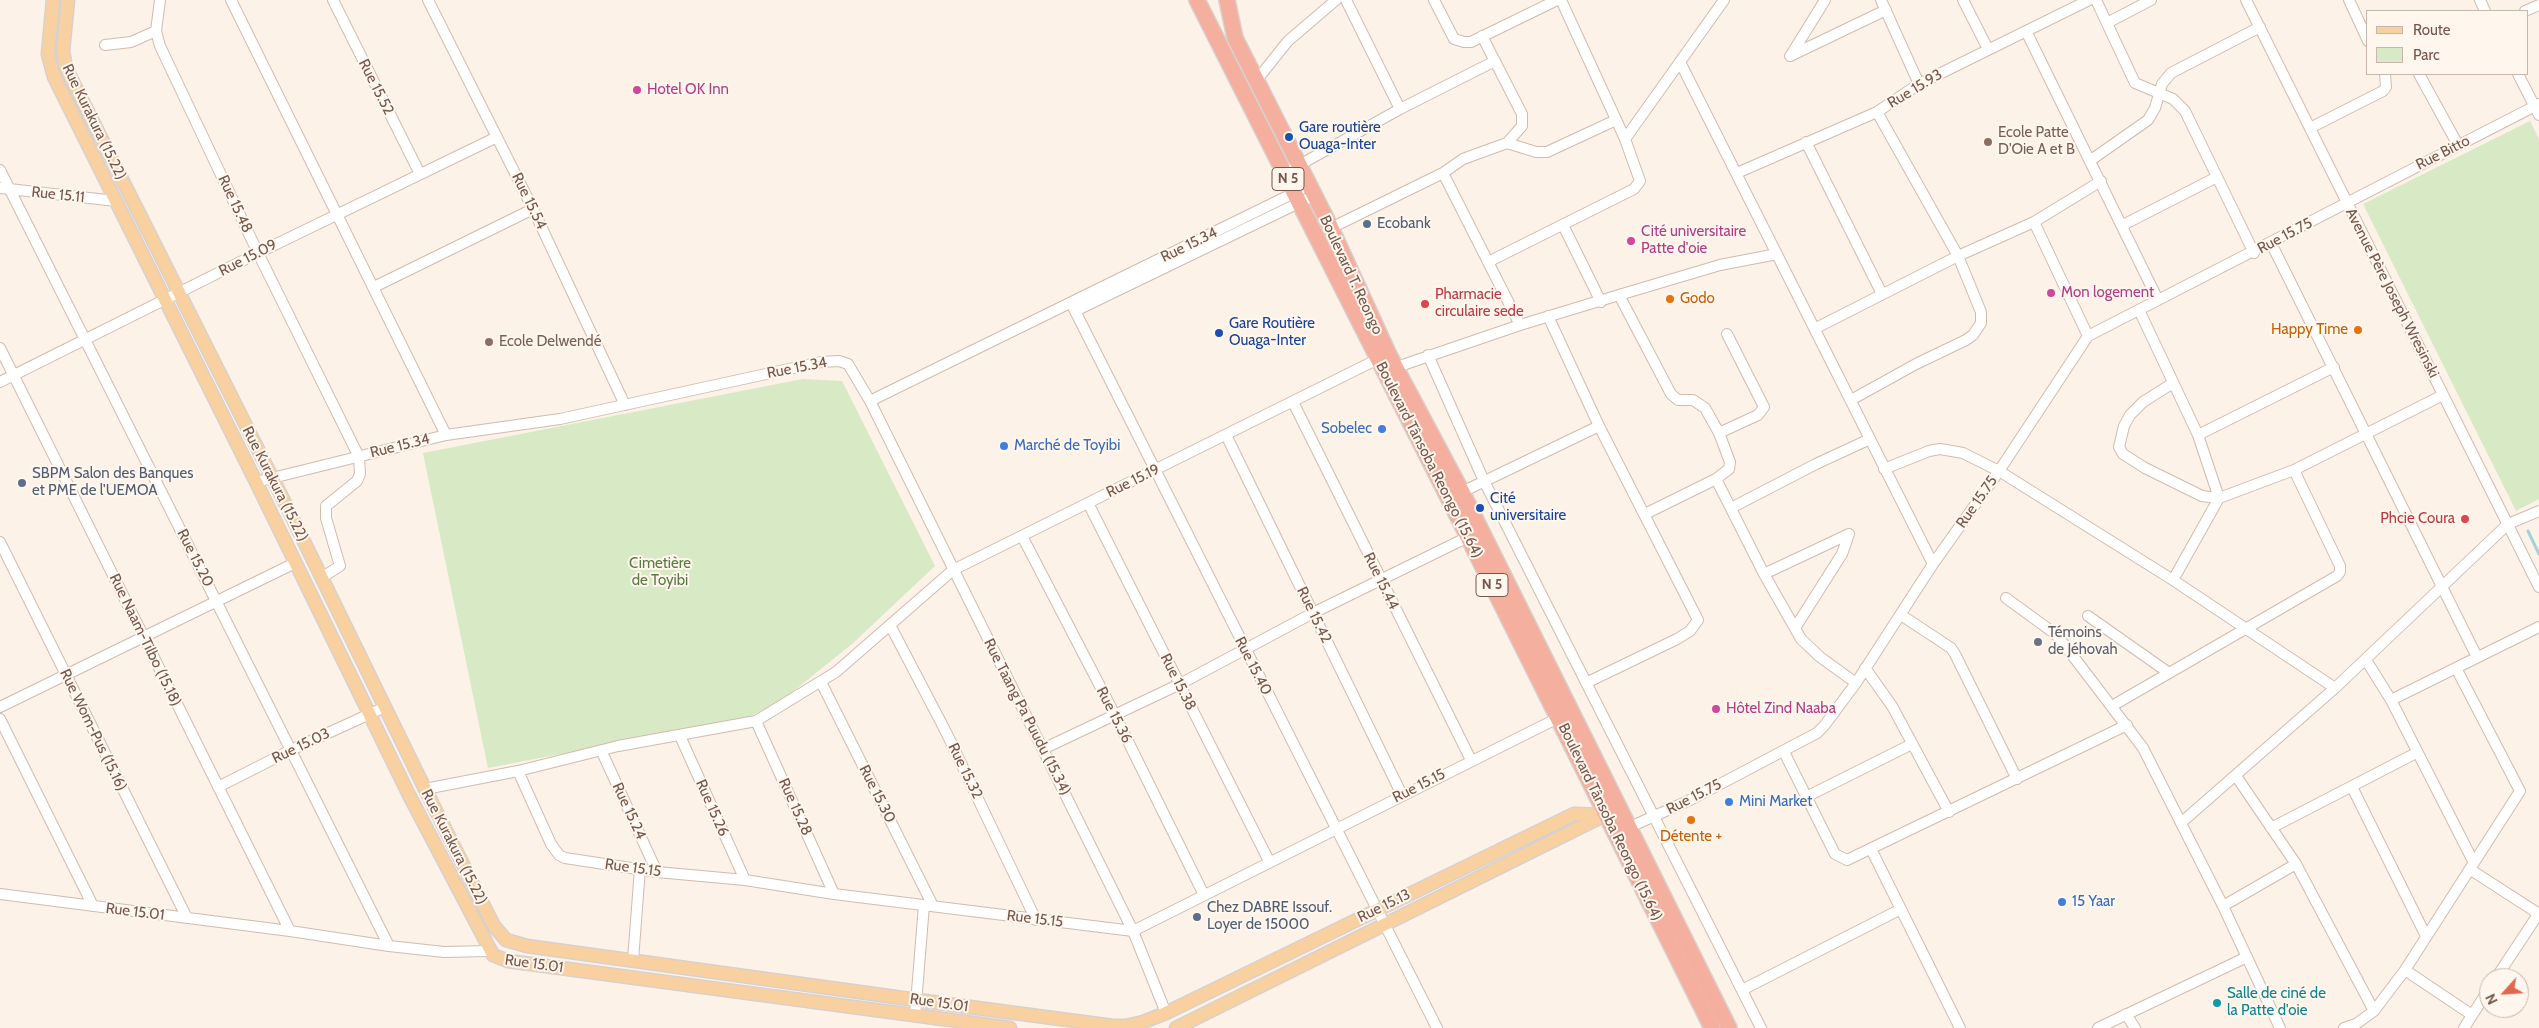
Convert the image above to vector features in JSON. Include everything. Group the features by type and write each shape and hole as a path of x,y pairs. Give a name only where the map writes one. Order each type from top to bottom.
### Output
{"highway":[{"name":"Boulevard Tânsoba Reongo (15.64)","path":"1197,0 1292,170 1387,363 1468,537 1712,1028"},
{"name":"N 5","path":"1228,4 1235,38 1256,81 1292,170"},
{"name":"Boulevard T. Reongo","path":"1304,194 1331,228 1387,363 1462,492 1729,1028"}],"main road":[{"name":"Rue Kurakura (15.22)","path":"53,0 48,54 54,78 489,951"},
{"name":"Rue Kurakura (15.22)","path":"68,0 63,51 66,68 494,926 506,940 527,946"},
{"name":"Rue 15.13","path":"1166,1013 1574,814 1605,815 1630,827"},
{"name":"Rue 15.13","path":"1176,1028 1605,815"},
{"name":"Rue 15.01","path":"527,946 1113,1026 1143,1022 1166,1013"},
{"name":"Rue 15.01","path":"489,951 498,958 508,961 1010,1028"}],"street":[{"name":"Rue 15.48","path":"160,0 156,31 160,46 258,253 359,457"},
{"path":"231,0 446,435"},
{"name":"Rue 15.52","path":"333,0 420,174"},
{"name":"Rue 15.54","path":"428,0 533,209 625,405"},
{"path":"1256,81 1288,42 1336,0"},
{"path":"1346,0 1400,109"},
{"path":"1434,0 1454,39 1471,42 1559,0 1625,139 1640,176 1638,186 1488,262"},
{"path":"1625,139 1681,64 1724,0"},
{"path":"1825,0 1790,56 1886,10"},
{"path":"1881,0 1919,84"},
{"path":"1963,0 1988,49"},
{"name":"Rue 15.93","path":"1738,173 1877,112 1919,84 2089,0"},
{"path":"2096,0 2135,83 2173,99 2185,111 2254,252"},
{"path":"2127,0 2132,10"},
{"path":"2107,23 2151,0"},
{"name":"Avenue Père Joseph Wresinski","path":"2246,0 2539,587"},
{"path":"2349,0 2366,37"},
{"path":"2527,10 2539,5"},
{"path":"2091,160 2148,120 2160,94 2162,84 2171,72 2260,27"},
{"path":"105,46 131,42 156,31"},
{"path":"2026,31 2123,225 2158,300"},
{"path":"1331,228 1443,173 1463,158 1507,143 1522,126 1522,114 1482,36"},
{"path":"1292,170 1400,109 1494,61"},
{"path":"1681,64 1738,173 1933,564"},
{"path":"2310,128 2383,92 2386,87 2385,75"},
{"path":"2420,75 2458,145"},
{"path":"2519,75 2538,108"},
{"name":"Rue Bitto","path":"2347,202 2458,145 2538,108"},
{"path":"1851,400 1916,364 1966,340 1978,330 1981,312 1958,256 1877,112"},
{"path":"1507,143 1536,152 1547,152 1616,120"},
{"name":"Rue 15.09","path":"0,382 258,253 497,137"},
{"path":"1806,142 1882,294"},
{"name":"Rue 15.20","path":"0,170 5,189 85,341 388,946"},
{"path":"1443,173 1520,325"},
{"path":"2123,225 2217,177"},
{"path":"1816,328 1958,256 2034,222 2101,181"},
{"name":"Rue 15.11","path":"5,189 116,201"},
{"name":"Rue 15.34","path":"256,482 446,435 560,419 821,362 839,361 848,364 870,401 1073,307 1304,194"},
{"name":"Rue 15.75","path":"1630,827 1654,817 1784,752 1817,733 1856,682 1933,564 2000,471 2088,336 2254,252 2347,202"},
{"path":"374,287 533,209"},
{"path":"2034,222 2088,336"},
{"path":"1563,225 1600,302"},
{"path":"2271,243 2477,657"},
{"name":"Rue 15.19","path":"424,789 518,771 601,750 756,720 821,682 953,570 1293,402 1387,363 1428,355 1548,316 1720,266 1777,254"},
{"path":"1619,295 1671,394 1678,400 1693,400 1700,403 1719,433 1730,462 1729,469 1716,479 1645,514"},
{"name":"Rue 15.40","path":"1073,307 1437,1028"},
{"path":"2139,310 2198,435 2219,498 2173,580"},
{"path":"1548,316 1599,426 1698,620 1690,631 1677,639 1586,684"},
{"path":"1719,433 1758,415 1764,407 1726,334"},
{"name":"Rue Naam-Tilbo (15.18)","path":"0,348 290,931"},
{"path":"1428,355 1484,481 1761,1028"},
{"path":"2198,435 2334,367"},
{"path":"2173,382 2143,402 2130,415 2124,426 2119,447 2123,454 2145,468 2202,496 2219,498 2294,470 2443,395"},
{"name":"Rue Taang Pa Puudu (15.34)","path":"870,401 1133,931 1166,1013"},
{"name":"Rue 15.44","path":"1293,402 1471,760"},
{"path":"1462,492 1599,426"},
{"name":"Rue 15.42","path":"1226,435 1402,795"},
{"path":"1731,508 1816,464 1870,439"},
{"path":"1884,469 1929,451 1940,449 1963,453 2000,471 2173,580 2335,688"},
{"path":"321,578 340,566 326,518 326,506 357,481 360,474 359,457"},
{"path":"2112,706 2337,576 2340,572 2340,566 2294,470"},
{"path":"1716,479 1764,574 1800,639 1820,658 1856,682"},
{"name":"Rue 15.38","path":"1088,503 1269,861"},
{"path":"2182,822 2366,660 2508,524 2539,511"},
{"path":"1764,574 1850,534 1842,554 1795,628"},
{"name":"Rue 15.36","path":"1022,536 1204,895"},
{"path":"1043,749 1180,684 1313,613 1468,537"},
{"name":"Rue Wom-Pus (15.16)","path":"0,542 187,918"},
{"path":"0,707 144,638 295,562"},
{"path":"2006,598 2054,633 2127,725 2154,768 2182,822 2280,1028"},
{"path":"1901,615 1951,648 2016,779"},
{"path":"2088,616 2169,674"},
{"name":"Rue 15.32","path":"890,625 946,732 1036,920"},
{"path":"2391,700 2539,628"},
{"path":"2366,660 2391,700 2473,867 2539,913 2503,968"},
{"path":"1865,668 1892,706 1949,812"},
{"path":"2344,1028 2356,1024 2374,1011 2405,970 2473,867 2520,791 2456,668"},
{"name":"Rue 15.30","path":"821,682 928,905"},
{"name":"Rue 15.03","path":"218,788 291,750 384,707"},
{"name":"Rue 15.15","path":"518,771 551,844 559,855 572,859 656,872 745,880 834,894 1133,931 1269,861 1558,718"},
{"path":"0,719 93,906"},
{"name":"Rue 15.28","path":"756,720 834,894"},
{"path":"1784,752 1834,854 1847,860 2127,725"},
{"name":"Rue 15.26","path":"680,736 745,880"},
{"path":"1806,797 1912,744"},
{"name":"Rue 15.24","path":"601,750 656,872"},
{"path":"2271,828 2416,753"},
{"path":"2236,776 2296,864 2374,1011"},
{"path":"2352,787 2426,936"},
{"path":"1871,849 1960,1028"},
{"path":"2223,906 2296,864"},
{"path":"633,960 640,869"},
{"name":"Rue 15.01","path":"0,894 290,931 388,946 444,952 489,951"},
{"path":"915,1016 928,905"},
{"path":"1742,990 1901,909"},
{"path":"2098,1028 2247,957"},
{"path":"2405,970 2472,1015"},
{"path":"2464,1028 2479,1004"},
{"path":"2126,1014 2134,1028"}],"green space":[{"path":"2530,121 2539,139 2539,499 2516,511 2363,204"},
{"name":"Cimetière de Toyibi","path":"803,379 842,381 935,566 852,644 781,701 747,718 488,768 423,453"}],"waterway":[{"path":"2528,531 2539,554"}],"place":[{"name":"Hotel OK Inn","path":"637,90"},
{"name":"Gare routière Ouaga-Inter","path":"1289,137"},
{"name":"Ecole Patte D'Oie A et B","path":"1988,142"},
{"name":"Ecobank","path":"1367,224"},
{"name":"Cité universitaire Patte d'oie","path":"1631,241"},
{"name":"Mon logement","path":"2051,293"},
{"name":"Godo","path":"1670,299"},
{"name":"Pharmacie circulaire sede","path":"1425,304"},
{"name":"Happy Time","path":"2358,330"},
{"name":"Gare Routière Ouaga-Inter","path":"1219,333"},
{"name":"Ecole Delwendé","path":"489,342"},
{"name":"Sobelec","path":"1382,429"},
{"name":"Marché de Toyibi","path":"1004,446"},
{"name":"SBPM Salon des Banques et PME de l'UEMOA","path":"22,483"},
{"name":"Cité universitaire","path":"1480,508"},
{"name":"Phcie Coura","path":"2465,519"},
{"name":"Témoins de Jéhovah","path":"2038,642"},
{"name":"Hôtel Zind Naaba","path":"1716,709"},
{"name":"Mini Market","path":"1729,802"},
{"name":"Détente +","path":"1691,820"},
{"name":"15 Yaar","path":"2062,902"},
{"name":"Chez DABRE Issouf. Loyer de 15000","path":"1197,917"},
{"name":"Salle de ciné de la Patte d'oie","path":"2217,1003"}]}
